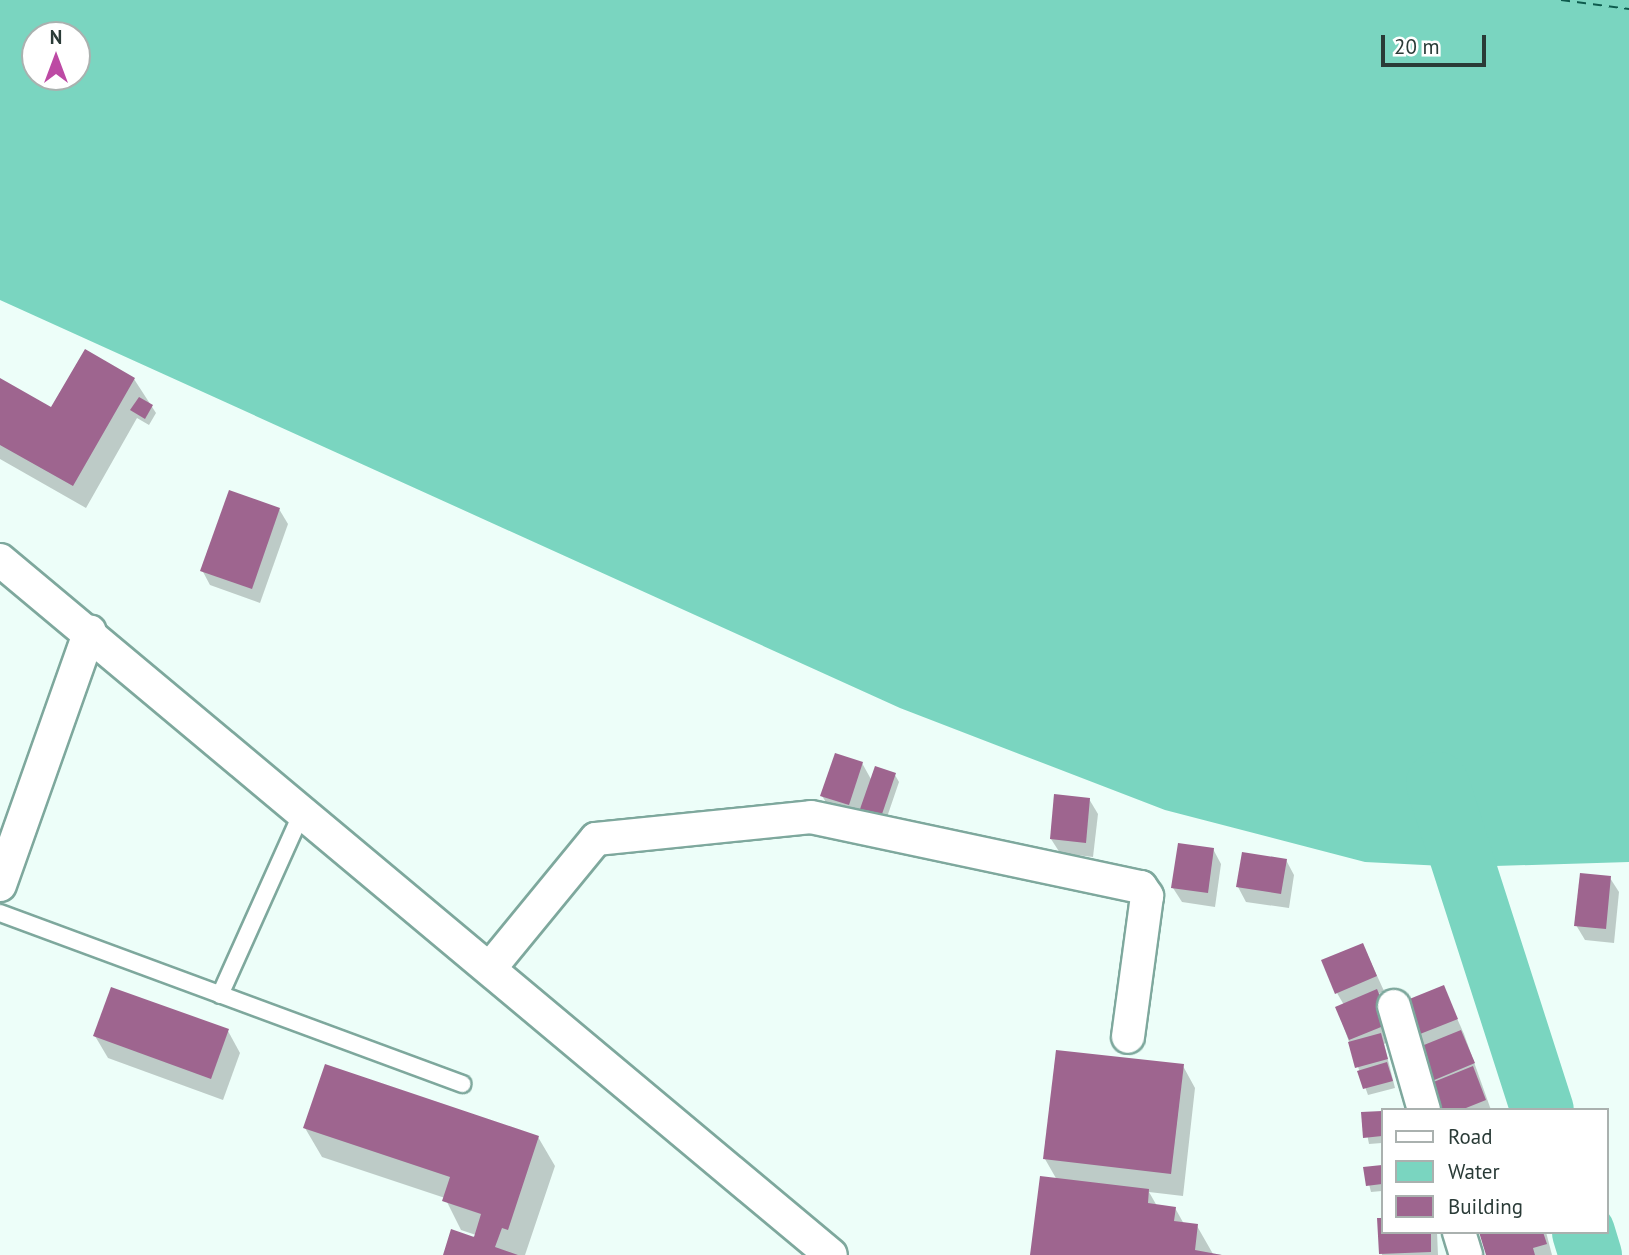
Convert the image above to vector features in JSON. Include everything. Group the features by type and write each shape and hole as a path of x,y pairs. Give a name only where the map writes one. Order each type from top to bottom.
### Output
{"street":[{"path":"0,560 90,631 831,1255"},
{"path":"0,885 90,631"},
{"path":"490,968 596,839 811,817 1141,887 1147,896 1128,1037"},
{"path":"1394,1006 1423,1108"},
{"path":"1460,1234 1466,1255"}],"lane":[{"path":"220,995 303,810"},
{"path":"0,913 462,1084"}],"water":[{"path":"0,0 1629,0 1629,862 1463,867 1365,862 1165,810 900,708 0,300"}],"building":[{"path":"85,349 135,378 73,486 0,445 0,378 51,407"},
{"path":"139,397 153,405 145,419 130,410"},
{"path":"229,490 280,508 252,589 200,571"},
{"path":"835,753 863,762 849,805 820,796"},
{"path":"875,766 896,773 881,817 860,809"},
{"path":"1054,794 1090,798 1086,843 1050,839"},
{"path":"1178,843 1214,848 1208,893 1171,888"},
{"path":"1242,852 1287,859 1281,894 1236,887"},
{"path":"1580,873 1611,876 1606,929 1574,926"},
{"path":"1363,943 1377,976 1335,994 1321,960"},
{"path":"1444,985 1458,1019 1415,1036 1402,1002"},
{"path":"111,987 229,1029 211,1079 93,1036"},
{"path":"1377,989 1391,1023 1349,1040 1335,1007"},
{"path":"1461,1030 1475,1063 1432,1081 1419,1047"},
{"path":"1381,1033 1388,1059 1355,1068 1348,1042"},
{"path":"1056,1050 1184,1064 1171,1174 1043,1159"},
{"path":"1387,1062 1393,1081 1363,1089 1357,1071"},
{"path":"325,1064 539,1136 508,1230 502,1228 495,1247 518,1255 443,1255 451,1229 474,1237 481,1214 442,1201 450,1177 303,1128"},
{"path":"1473,1066 1486,1100 1466,1108 1440,1108 1431,1083"},
{"path":"1380,1111 1380,1136 1363,1138 1361,1112"},
{"path":"1380,1165 1380,1184 1366,1186 1363,1167"},
{"path":"1040,1176 1149,1189 1148,1203 1176,1207 1174,1221 1198,1224 1195,1250 1222,1255 1030,1255"},
{"path":"1377,1218 1380,1218 1380,1234 1431,1234 1431,1252 1379,1254"},
{"path":"1480,1234 1544,1234 1547,1244 1533,1248 1535,1255 1486,1255"}],"waterway":[{"path":"1437,783 1541,1108"},
{"path":"1584,1234 1590,1255"}],"ferry route":[{"path":"1561,0 1629,9"}]}
